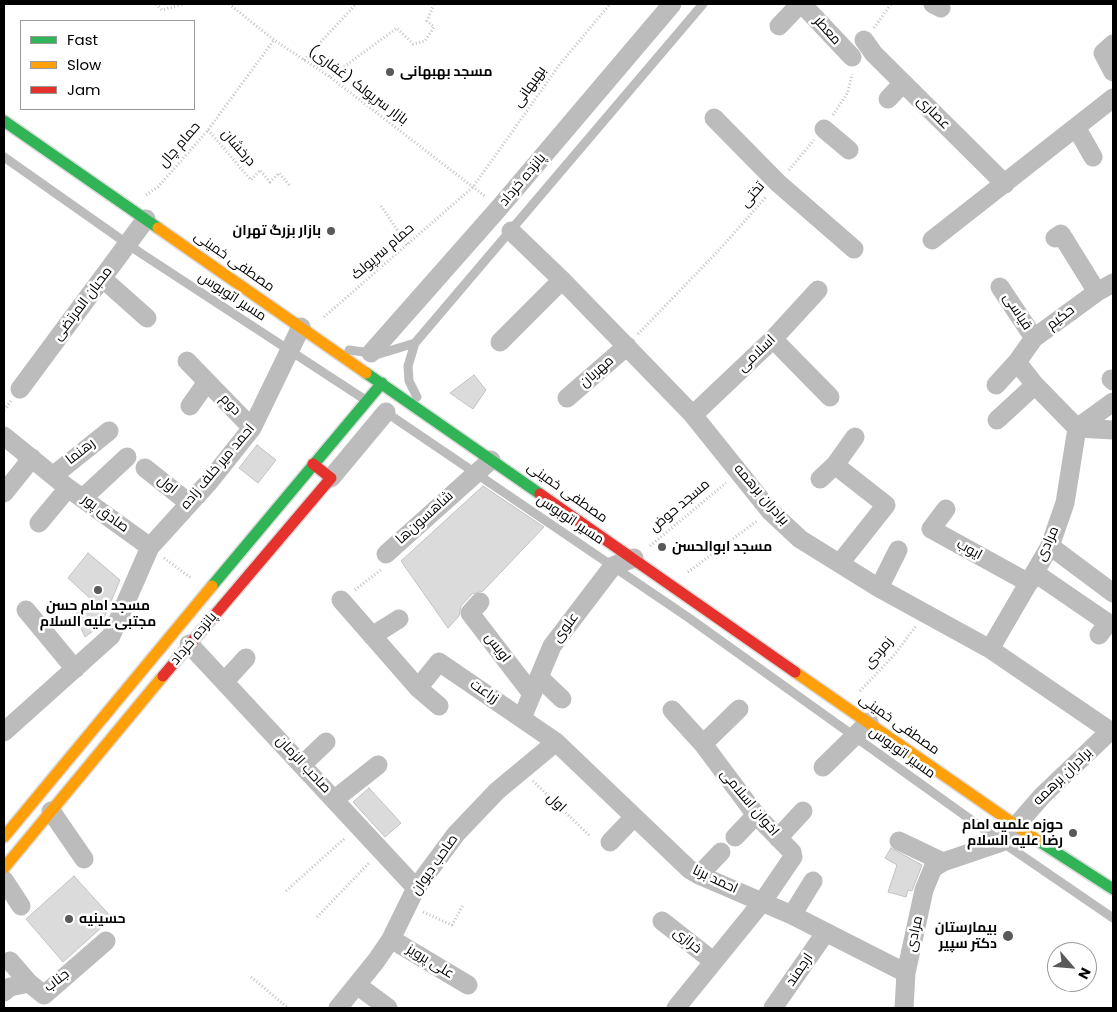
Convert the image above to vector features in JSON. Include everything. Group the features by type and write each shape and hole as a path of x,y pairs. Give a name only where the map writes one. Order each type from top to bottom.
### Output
{"main road":[{"name":"مصطفی خمینی","path":"4,121 1016,825 1113,889"},
{"name":"پانزده خرداد","path":"4,837 207,591 382,384"},
{"path":"313,464 331,478"},
{"name":"پانزده خرداد","path":"4,868 189,644 331,478"},
{"path":"62,767 73,765 78,773 78,779"}],"street":[{"name":"پانزده خرداد","path":"371,353 499,208 672,4"},
{"path":"779,26 801,4"},
{"name":"معطر","path":"801,4 852,57"},
{"name":"عصاری","path":"864,40 874,54 1004,184"},
{"path":"1108,48 1113,72"},
{"path":"888,99 903,83"},
{"path":"932,240 1113,98"},
{"path":"714,118 778,183 854,249"},
{"path":"1076,127 1093,157"},
{"path":"824,129 849,150"},
{"name":"محبان المرتضی","path":"20,388 146,220"},
{"name":"برادران برهمه","path":"511,231 562,280 692,416 740,471 770,511 800,539 879,588 990,649 1112,732 1042,796 1016,825"},
{"path":"1055,238 1061,234 1107,291"},
{"path":"102,278 147,318"},
{"path":"500,342 562,280"},
{"name":"قیاسی","path":"1000,287 1034,338"},
{"name":"اسلامی","path":"692,416 773,340 818,290"},
{"name":"حکیم","path":"996,385 1018,362 1034,338 1107,291"},
{"name":"احمد میر خلف زاده","path":"4,732 111,636 150,546 252,428 290,351 304,330"},
{"path":"773,340 830,397"},
{"name":"مهربان","path":"567,398 626,346"},
{"name":"دوم","path":"187,361 252,428"},
{"path":"1018,362 1035,385 1077,428 1113,430"},
{"name":"دوم","path":"190,406 207,382"},
{"path":"998,420 1035,385"},
{"path":"1077,428 1113,402"},
{"name":"پانزده خرداد","path":"331,478 386,412"},
{"name":"مرادی","path":"990,649 1050,546 1065,503 1077,428"},
{"name":"رهنما","path":"54,475 108,431"},
{"name":"صادق پور","path":"4,436 76,493 150,546"},
{"path":"820,479 835,465 855,437"},
{"path":"39,523 127,456"},
{"path":"4,493 32,458"},
{"name":"شاهسون‌ها","path":"386,554 492,460"},
{"path":"835,465 886,506 840,563"},
{"name":"اول","path":"145,468 188,503"},
{"name":"ایوب","path":"946,509 931,529 1032,578"},
{"path":"1050,546 1113,593"},
{"path":"879,588 898,550"},
{"path":"613,566 634,558"},
{"name":"علوی","path":"522,718 552,646 613,566"},
{"path":"1032,578 1108,623 1099,635"},
{"path":"340,600 418,688 439,706"},
{"name":"اویس","path":"480,602 470,613 536,685"},
{"path":"26,610 75,669"},
{"path":"372,636 399,619"},
{"name":"صاحب الزمان","path":"189,644 416,888"},
{"path":"225,681 246,658"},
{"name":"زراعت","path":"418,688 439,662 556,742"},
{"path":"536,685 562,699"},
{"path":"672,710 703,744 739,709"},
{"path":"823,767 869,722"},
{"path":"302,765 326,742"},
{"name":"صاحب دیوان","path":"338,1008 391,939 409,906 416,888 456,834 497,791 556,742"},
{"name":"احمد برنا","path":"556,742 634,817 699,875 763,901 906,973"},
{"name":"اخوان اسلامی","path":"703,744 756,816 792,852 794,857 763,901"},
{"path":"335,799 378,765"},
{"path":"51,811 84,859"},
{"path":"778,838 803,811"},
{"path":"735,837 756,816"},
{"path":"610,842 634,817"},
{"path":"899,841 943,862 1002,842 1016,825"},
{"path":"699,875 721,852"},
{"name":"مرادی","path":"904,1008 906,973 924,890 933,868 943,862"},
{"path":"4,880 21,906"},
{"path":"792,915 813,881"},
{"path":"676,1008 712,961 763,901"},
{"name":"خرازی","path":"662,921 712,961"},
{"name":"ارجمند","path":"774,1008 826,932"},
{"name":"علی پرویز","path":"391,939 468,985"},
{"name":"جناب","path":"4,992 10,987 29,983 44,995 106,941"},
{"path":"10,961 29,983"},
{"path":"357,985 388,1008"}],"lane":[{"name":"پانزده خرداد","path":"415,343 703,4"},
{"name":"مسیر اتوبوس","path":"4,157 127,244 386,412 613,566 856,736 1002,842 1113,918"},
{"path":"328,346 371,353 395,350 415,343"},
{"path":"415,343 408,366 409,381 427,415"}],"path":[{"path":"156,4 162,10 184,4"},
{"name":"بازار سرپولک (غفاری)","path":"229,4 274,40 330,77 473,187"},
{"path":"304,60 356,4"},
{"path":"330,77 397,28 413,44 425,41 434,27 427,21 434,4"},
{"name":"بهبهانی","path":"473,187 560,64 610,4"},
{"path":"864,40 891,4"},
{"name":"حمام چال","path":"129,208 158,187 208,130 274,40"},
{"name":"تختی","path":"626,346 719,250 824,129 848,92 852,76 852,57"},
{"name":"درخشان","path":"208,130 250,180 260,170 270,182 278,173 290,186"},
{"name":"حمام سرپولک","path":"304,330 408,246 473,187"},
{"path":"381,206 408,246"},
{"name":"مسجد حوض","path":"634,558 740,471"},
{"path":"672,585 770,511"},
{"path":"150,546 207,591"},
{"name":"شاهسون‌ها","path":"340,600 387,565 386,554"},
{"name":"زمردی","path":"846,706 894,654 926,613"},
{"name":"اول","path":"521,770 590,836"},
{"path":"286,891 359,825"},
{"path":"317,917 381,850"},
{"path":"409,906 452,925 463,905"},
{"path":"251,977 288,1008"}],"building":[{"path":"474,375 486,390 473,409 450,393"},
{"path":"257,445 276,460 258,483 239,468"},
{"path":"483,486 544,527 483,591 472,594 461,606 459,616 448,628 401,561"},
{"name":"مسجد امام حسن مجتبی علیه السلام","path":"88,553 120,580 101,625 85,637 75,615 93,601 68,578"},
{"path":"369,788 401,823 385,837 353,802"},
{"path":"891,848 922,865 912,891 908,890 906,897 888,892 897,865 885,858"},
{"name":"حسینیه","path":"74,876 112,918 63,962 26,919"}],"traffic: fast":[{"path":"4,121 158,228"},
{"path":"366,373 540,494"},
{"path":"212,586 382,383"},
{"path":"1037,840 1113,889"}],"traffic: slow":[{"path":"158,228 366,373"},
{"path":"4,837 212,586"},
{"path":"795,672 1037,840"},
{"path":"4,868 163,676"}],"traffic: jam":[{"path":"163,676 331,478 313,464"},
{"path":"540,494 795,672"}],"place":[{"name":"مسجد بهبهانی","path":"390,72"},
{"name":"بازار بزرگ تهران","path":"331,231"},
{"name":"مسجد ابوالحسن","path":"662,547"},
{"name":"مسجد امام حسن مجتبی علیه السلام","path":"98,590"},
{"name":"حوزه علمیه امام رضا علیه السلام","path":"1073,833"},
{"name":"حسینیه","path":"69,919"},
{"name":"بیمارستان دکتر سپیر","path":"1008,936"}]}
